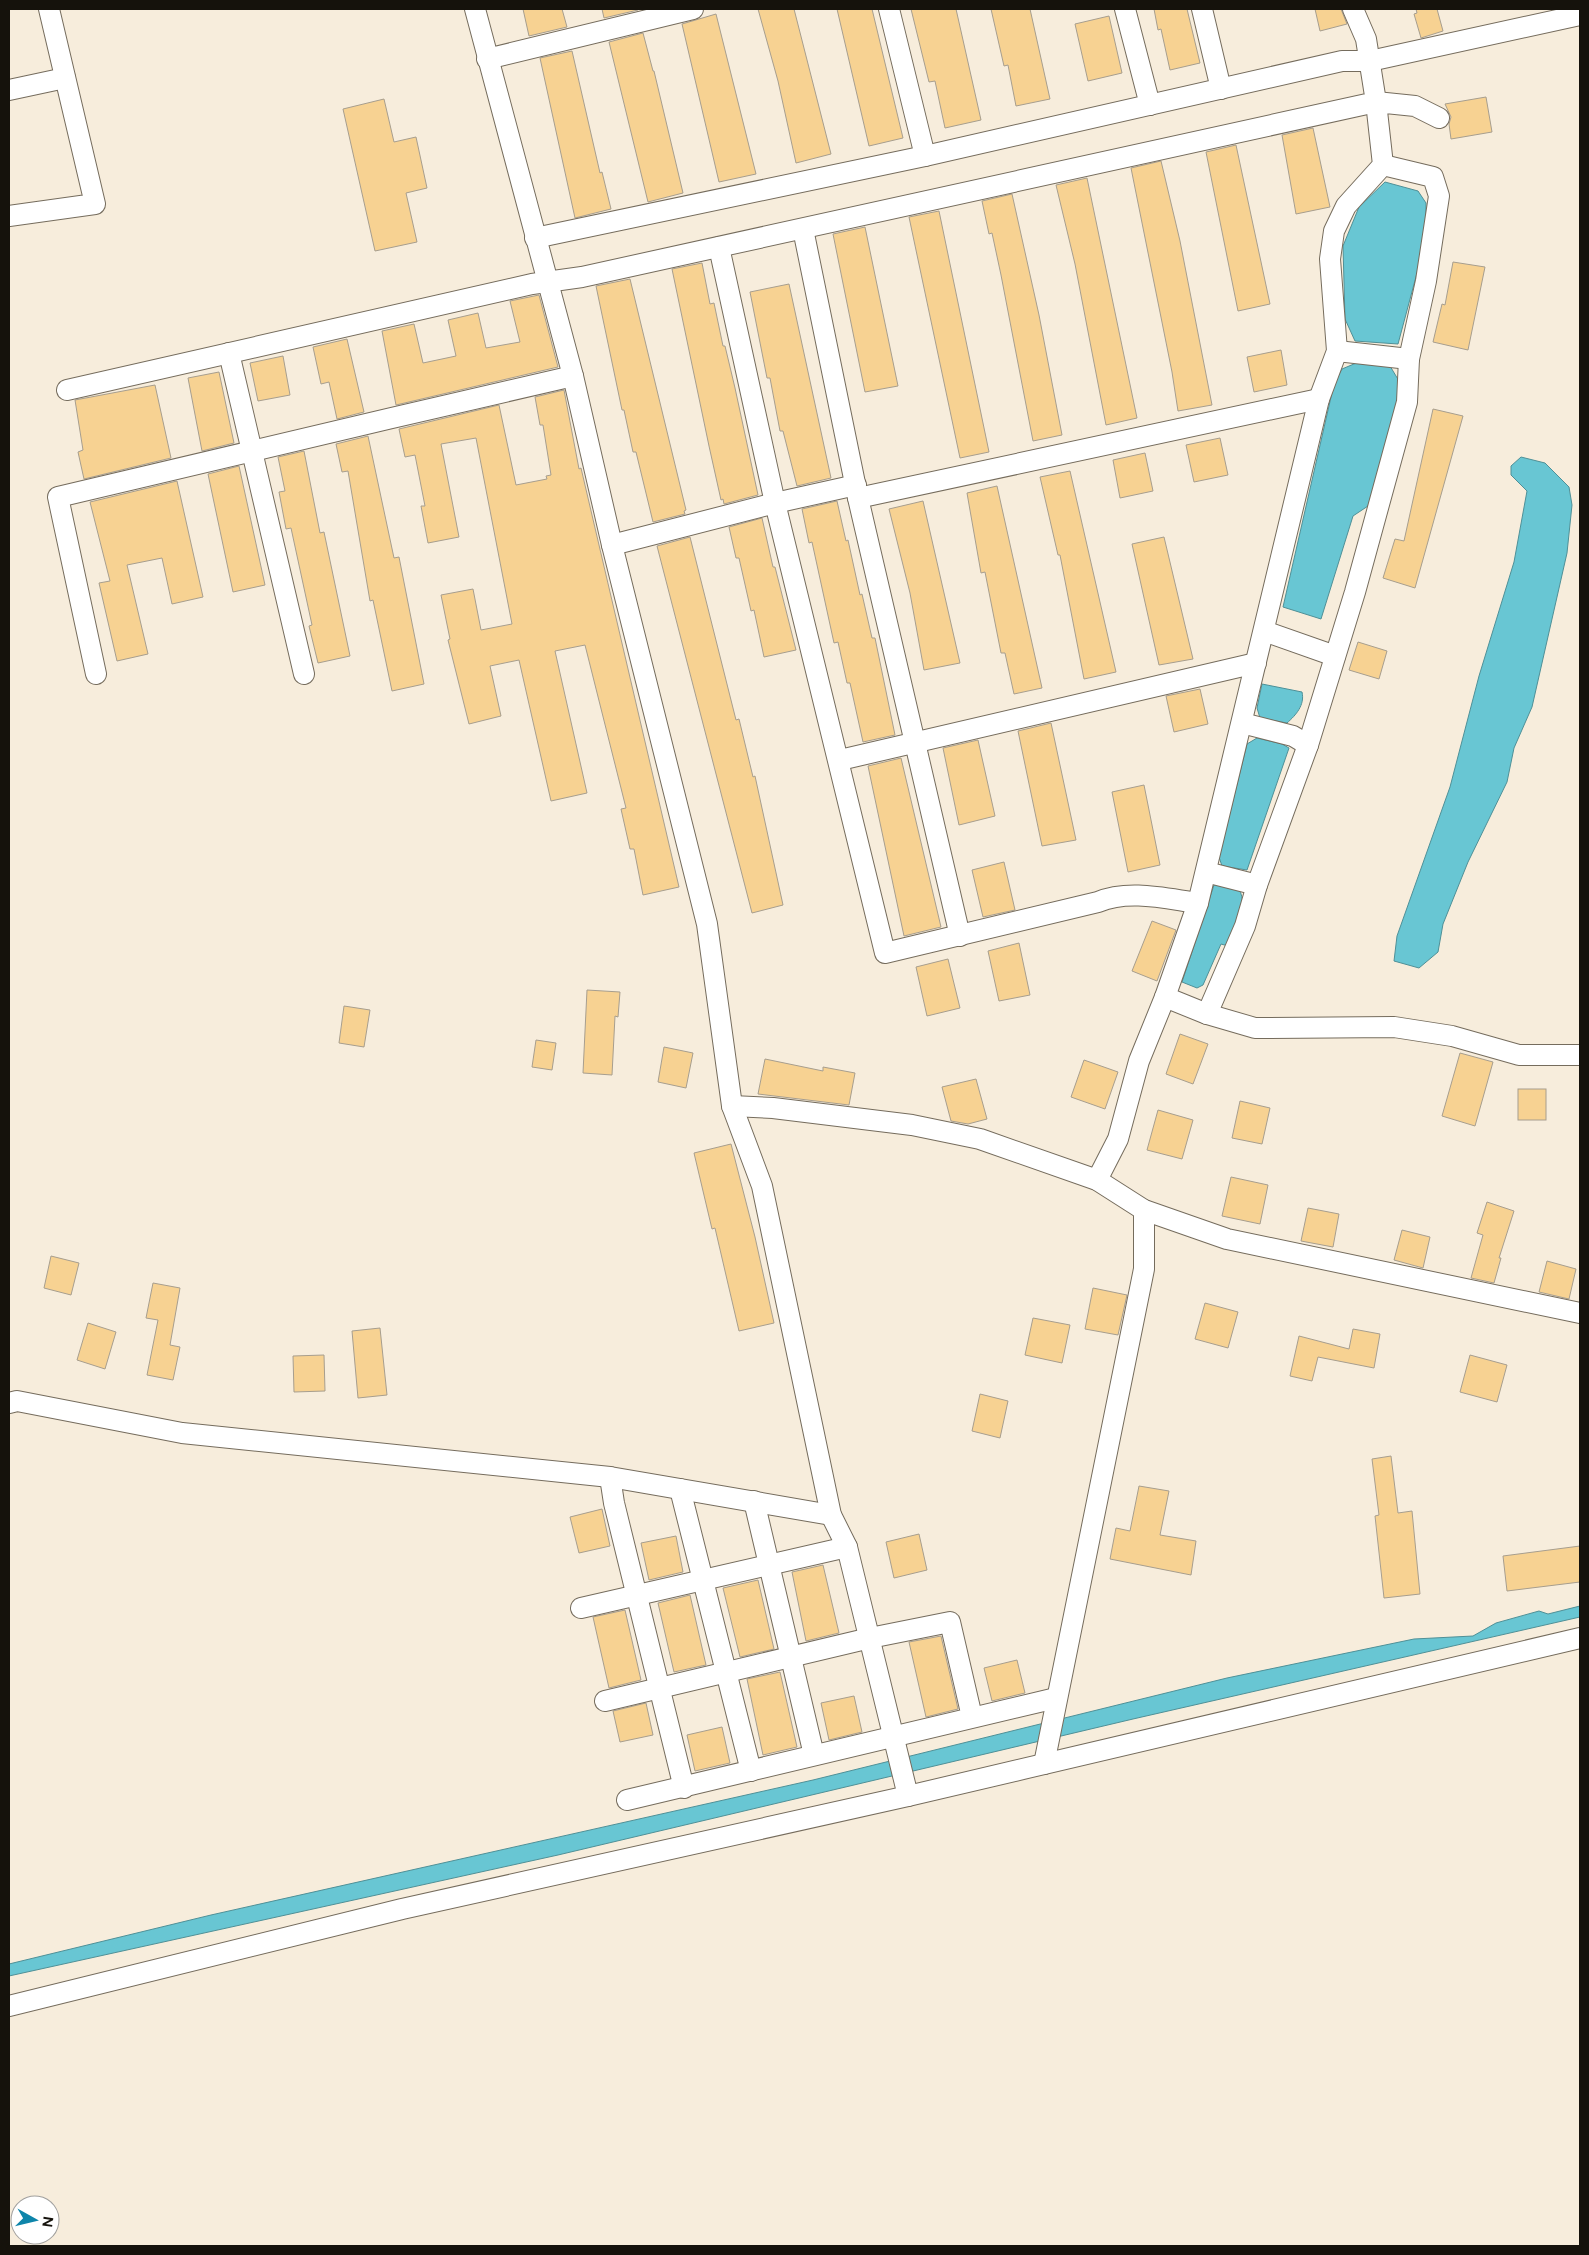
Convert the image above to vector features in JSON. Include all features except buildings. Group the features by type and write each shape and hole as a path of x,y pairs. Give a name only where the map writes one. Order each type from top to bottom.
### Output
{"street":[{"path":"9,216 95,204 49,9"},
{"path":"475,9 535,238 549,283 707,924 732,1106 762,1186 831,1515 847,1546 894,1746 906,1789"},
{"path":"487,59 693,9"},
{"path":"889,9 925,156"},
{"path":"1126,9 1150,105"},
{"path":"1202,9 1221,89"},
{"path":"1097,1180 1118,1139 1139,1061 1166,997 1198,903 1319,399 1337,351 1330,259 1334,231 1346,206 1383,165 1366,38 1353,9"},
{"path":"535,238 925,156 1342,61 1370,61 1580,15"},
{"path":"9,90 65,78"},
{"path":"67,390 532,284 549,283 803,229 1376,102 1415,106 1440,118"},
{"path":"1207,1014 1245,926 1257,886 1308,745 1407,402 1409,359 1426,281 1439,196 1433,177 1383,165"},
{"path":"803,229 857,492 960,936"},
{"path":"719,247 775,503 840,760 885,953 1098,902 1110,897 1136,896 1198,903"},
{"path":"1337,351 1409,359"},
{"path":"229,353 304,674"},
{"path":"96,674 58,497 572,376"},
{"path":"612,544 775,503 857,492 1319,399"},
{"path":"1264,631 1335,656"},
{"path":"840,760 1256,663"},
{"path":"1242,723 1293,736 1308,745"},
{"path":"1206,872 1257,886"},
{"path":"1166,997 1207,1014 1255,1028 1394,1027 1452,1036 1519,1055 1580,1056"},
{"path":"732,1106 773,1108 912,1125 980,1139 1097,1180 1144,1210 1228,1239 1580,1313"},
{"path":"1044,1764 1144,1269 1144,1210"},
{"path":"9,1403 17,1401 182,1433 610,1477 831,1515"},
{"path":"610,1477 636,1595 684,1788"},
{"path":"680,1490 751,1771"},
{"path":"754,1501 814,1755"},
{"path":"581,1608 847,1546"},
{"path":"605,1701 870,1638 950,1622 972,1717"},
{"path":"9,2006 402,1909 906,1789 1044,1764 1580,1638"},
{"path":"627,1800 684,1788 814,1755 894,1746 972,1717 1055,1705"}],"water":[{"path":"1385,182 1418,191 1426,203 1426,224 1421,258 1398,344 1355,341 1345,319 1343,246 1359,207"},
{"path":"1361,361 1390,366 1399,381 1399,403 1368,506 1353,516 1321,619 1283,607 1334,384 1342,369"},
{"path":"1521,457 1545,463 1569,487 1572,505 1567,553 1532,707 1514,748 1507,782 1468,862 1443,924 1438,952 1419,968 1394,961 1397,936 1450,787 1479,676 1514,562 1527,491 1511,475 1511,466"},
{"path":"1262,684 1302,692 1301,705 1287,723 1260,718 1257,708"},
{"path":"1257,738 1282,744 1289,748 1247,870 1222,866 1219,857 1247,744"},
{"path":"1215,882 1239,889 1242,896 1242,911 1228,946 1221,944 1203,985 1197,988 1182,982"},
{"path":"1580,1606 1580,1617 1133,1719 558,1855 9,1976 9,1964 211,1915 813,1780 1227,1678 1414,1639 1473,1636 1496,1623 1539,1611 1548,1614"}]}
